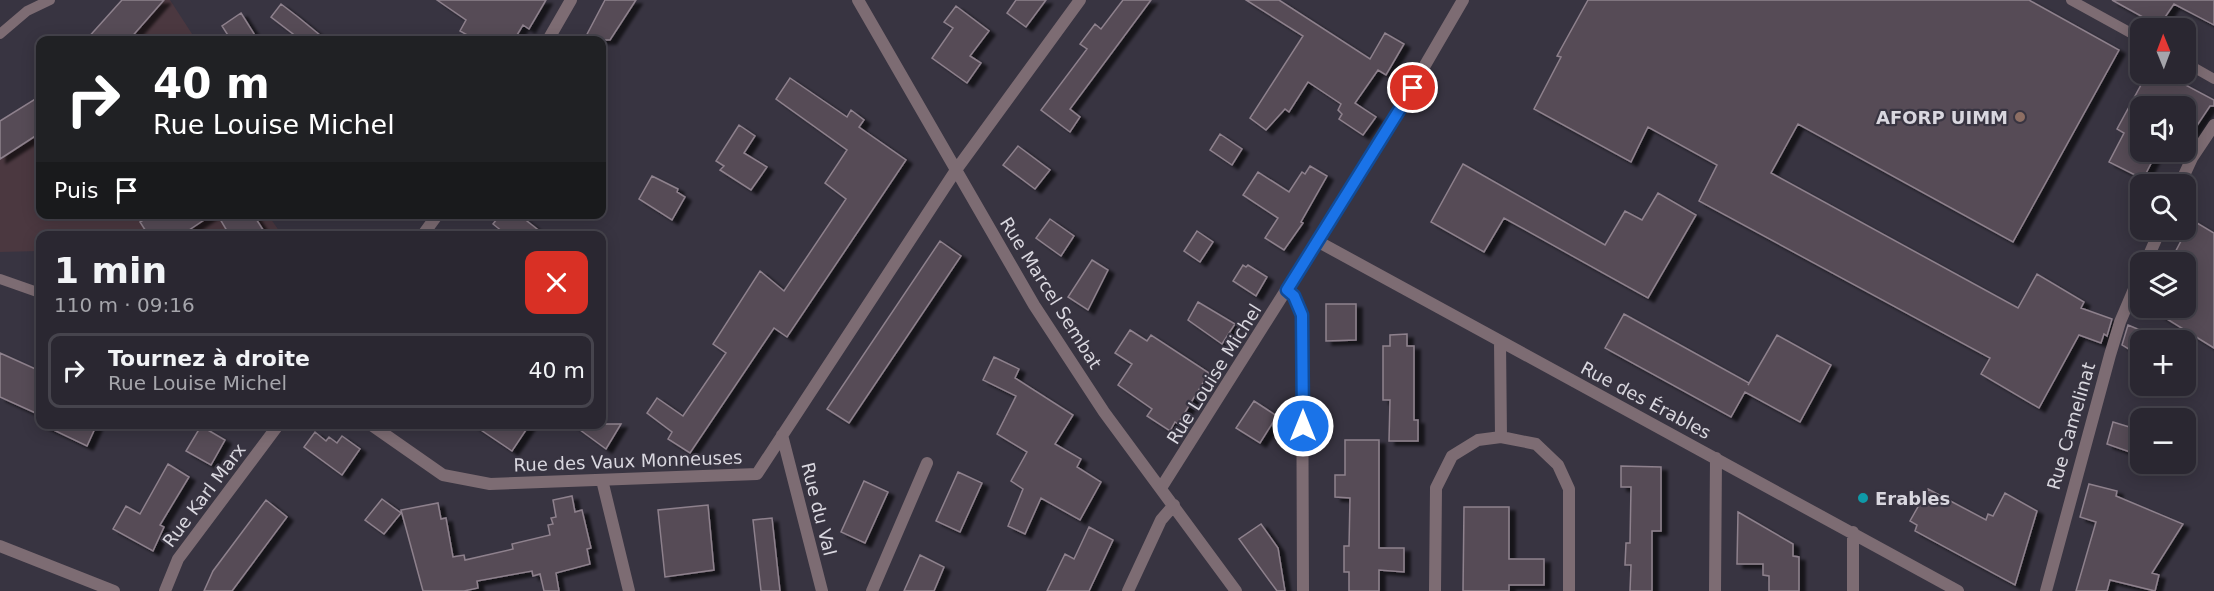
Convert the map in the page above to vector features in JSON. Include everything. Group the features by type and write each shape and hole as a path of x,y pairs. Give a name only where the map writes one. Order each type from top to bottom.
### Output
{"street":[{"path":"550,36 571,0"},
{"name":"Rue Marcel Sembat","path":"858,0 1034,305 1104,412 1236,591"},
{"name":"Rue des Vaux Monneuses","path":"377,429 443,475 490,484 757,474 956,170 1080,0"},
{"name":"Rue Louise Michel","path":"1161,488 1431,59 1463,0"},
{"path":"2185,174 2192,158 2214,125"},
{"name":"Rue des Érables","path":"1317,241 1958,591"},
{"path":"1287,290 1294,296 1302,315 1303,591"},
{"name":"Rue Camelinat","path":"2046,591 2110,355 2130,298"},
{"path":"1500,342 1500,437"},
{"name":"Rue Karl Marx","path":"165,591 178,559 275,429"},
{"name":"Rue du Val","path":"782,435 822,591"},
{"path":"1435,591 1436,488 1452,456 1478,440 1500,437 1536,444 1558,465 1569,489 1569,591"},
{"path":"1715,591 1716,458"},
{"path":"872,591 927,463"},
{"path":"602,480 629,591"},
{"path":"1128,591 1161,520 1174,505"},
{"path":"1853,532 1853,591"},
{"path":"0,546 114,591"}],"lane":[{"path":"0,34 27,12 50,0"},
{"path":"2071,0 2130,32"},
{"path":"2196,69 2214,79"},
{"path":"0,279 36,292"}],"shaded area":[{"path":"122,0 150,0 158,7 165,0 170,0 193,36 90,36"},
{"path":"36,98 36,219 271,219 279,231 36,231 36,251 0,252 0,121"}],"building":[{"path":"122,0 164,0 132,36 90,36"},
{"path":"437,0 546,0 529,29 523,25 516,36 469,36 460,31 466,20"},
{"path":"605,0 636,0 610,40 606,40 606,36 586,36"},
{"path":"1016,0 1046,0 1026,27 1007,13"},
{"path":"1123,0 1151,0 1070,109 1080,117 1070,132 1041,110 1087,49 1080,44 1095,24 1101,29"},
{"path":"1246,0 1279,0 1370,59 1385,33 1404,44 1386,75 1378,70 1355,103 1376,117 1363,135 1339,119 1342,114 1338,110 1341,104 1308,82 1289,112 1285,109 1266,130 1250,118 1303,36"},
{"path":"1588,0 2029,0 2119,50 2013,242 1798,124 1771,173 2018,308 2037,274 2084,302 2081,308 2112,319 2107,336 2104,334 2101,343 2079,335 2039,408 1981,374 1990,358 1699,201 1717,165 1648,127 1631,162 1534,109 1561,57 1557,56"},
{"path":"2112,0 2214,0 2214,25 2174,4 2164,18 2145,18"},
{"path":"281,4 321,36 296,36 271,17"},
{"path":"956,6 989,31 970,56 981,63 967,83 932,58 953,28 944,22"},
{"path":"241,13 255,36 228,36 222,26"},
{"path":"790,78 847,117 851,110 864,120 859,127 906,160 787,337 774,328 690,453 668,439 672,432 647,413 657,398 683,416 726,353 713,344 760,271 784,291 846,199 825,183 847,150 776,99"},
{"path":"2142,84 2184,84 2214,100 2214,106 2210,106 2196,127 2196,96 2135,96"},
{"path":"36,98 36,136 0,159 0,121"},
{"path":"2130,105 2130,162 2152,162 2146,174 2133,174 2109,162 2124,133 2117,129"},
{"path":"739,125 755,136 744,153 767,167 751,190 720,170 724,166 716,161"},
{"path":"1220,134 1242,149 1232,165 1210,150"},
{"path":"1018,146 1050,170 1035,189 1003,165"},
{"path":"1463,164 1605,245 1625,211 1642,220 1658,193 1696,215 1648,298 1504,218 1484,252 1431,222"},
{"path":"1310,166 1327,176 1301,222 1303,223 1284,250 1265,238 1278,218 1243,195 1258,172 1289,192 1302,172 1305,174"},
{"path":"652,176 678,189 677,192 685,197 672,220 639,199"},
{"path":"145,219 206,219 188,231 146,231 140,222"},
{"path":"220,219 256,219 264,231 227,231"},
{"path":"497,219 524,219 540,231 502,231 493,224"},
{"path":"1050,219 1074,236 1061,256 1036,238"},
{"path":"2196,222 2214,233 2214,348 2196,337 2196,330 2185,330 2165,318 2196,318 2196,252 2175,252 2182,240 2196,240"},
{"path":"1197,231 1213,242 1200,262 1184,251"},
{"path":"940,241 961,256 849,423 827,409"},
{"path":"1092,260 1108,270 1088,310 1068,297"},
{"path":"1243,265 1246,267 1248,265 1267,277 1256,296 1233,281"},
{"path":"1198,302 1235,324 1222,344 1188,320"},
{"path":"1326,304 1356,304 1356,340 1326,341"},
{"path":"1624,314 1749,383 1748,385 1777,335 1831,365 1800,422 1745,392 1731,417 1605,348"},
{"path":"2128,325 2140,330 2130,330 2130,350 2122,345"},
{"path":"1130,330 1147,341 1151,335 1209,373 1178,424 1175,422 1170,431 1147,416 1152,409 1118,385 1132,364 1115,353"},
{"path":"1407,334 1407,346 1414,346 1414,420 1418,420 1418,441 1389,441 1390,400 1383,400 1383,346 1390,346 1390,335"},
{"path":"0,353 36,369 36,413 0,397"},
{"path":"994,357 1019,369 1015,378 1073,415 1055,444 1081,459 1077,467 1101,482 1080,520 1041,498 1025,534 1008,526 1023,489 1011,481 1027,452 997,434 1016,396 983,380"},
{"path":"1254,401 1277,416 1260,443 1236,428"},
{"path":"2113,422 2130,427 2130,452 2107,444"},
{"path":"606,424 621,424 606,449 579,429 606,429"},
{"path":"51,429 95,429 87,446"},
{"path":"199,429 206,429 225,440 211,465 186,451"},
{"path":"479,429 527,429 512,451"},
{"path":"315,432 326,441 329,437 337,443 342,436 360,449 342,475 304,447"},
{"path":"1345,440 1379,440 1379,548 1404,548 1404,572 1379,570 1379,591 1349,591 1349,572 1344,572 1344,546 1349,546 1350,498 1335,497 1335,475 1345,475"},
{"path":"168,464 189,477 160,525 164,527 153,551 113,529 126,506 140,514"},
{"path":"1621,466 1661,467 1661,531 1652,531 1652,591 1630,591 1631,565 1625,565 1626,543 1630,543 1631,487 1621,487"},
{"path":"958,472 982,483 960,532 936,521"},
{"path":"864,481 888,492 865,543 841,532"},
{"path":"2089,484 2117,491 2116,496 2183,524 2152,573 2159,575 2155,591 2110,580 2107,591 2076,591 2096,522 2080,517"},
{"path":"1928,489 1986,520 1988,514 1993,516 2005,493 2037,511 2015,585 1915,531 1917,525 1910,521"},
{"path":"572,496 575,512 582,510 591,548 587,549 590,564 556,573 559,591 544,591 540,574 533,576 532,571 477,581 478,588 464,591 423,591 401,510 438,503 441,519 446,518 453,557 464,555 465,560 513,549 512,544 550,535 548,525 553,524 551,518 556,517 553,500"},
{"path":"382,499 401,513 384,534 365,520"},
{"path":"266,500 287,517 232,591 204,591 213,571"},
{"path":"708,505 714,570 665,577 658,510"},
{"path":"1464,507 1509,507 1509,559 1544,559 1544,585 1509,585 1509,591 1463,591"},
{"path":"1738,512 1793,544 1793,556 1799,557 1799,591 1769,591 1769,576 1763,575 1763,564 1737,564"},
{"path":"772,518 780,591 761,591 753,520"},
{"path":"1261,524 1278,548 1285,591 1277,591 1239,539"},
{"path":"1089,527 1113,540 1089,591 1047,591 1065,554 1074,559"},
{"path":"920,555 944,567 934,591 904,591"}],"place":[{"name":"AFORP UIMM","path":"2020,117"},
{"name":"Erables","path":"1863,498"}],"route":[{"path":"1303,426 1302,315 1294,296 1287,290 1413,88"}]}
